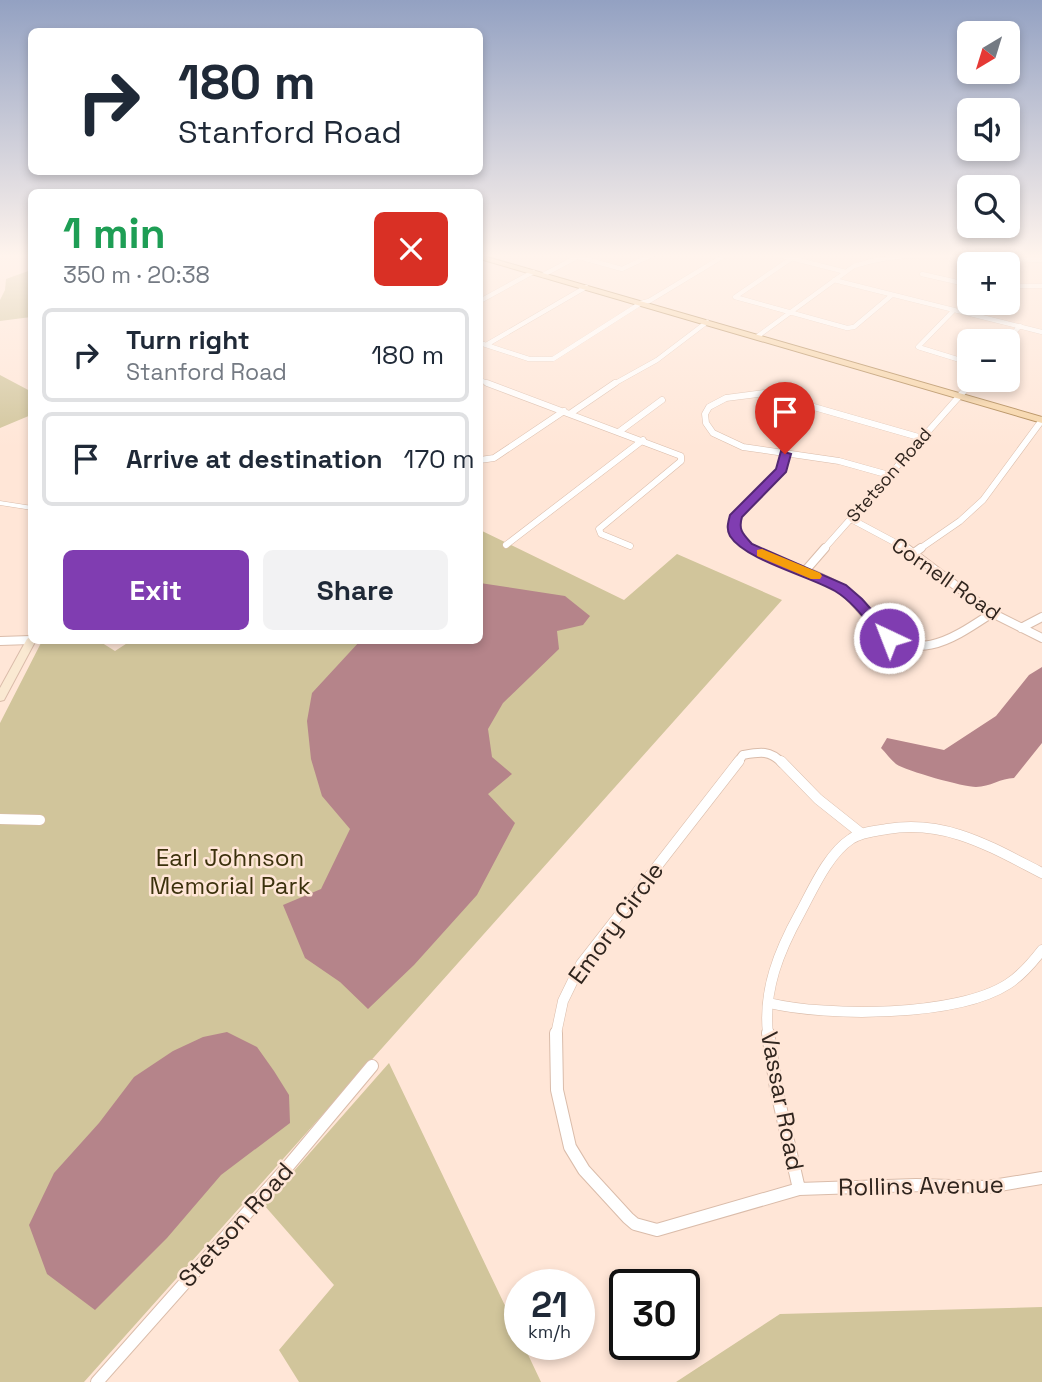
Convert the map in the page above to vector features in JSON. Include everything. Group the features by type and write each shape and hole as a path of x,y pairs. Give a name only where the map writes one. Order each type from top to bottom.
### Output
{"main road":[{"path":"695,318 1042,420"},
{"path":"0,697 29,644"}],"street":[{"path":"486,345 532,318"},
{"path":"483,344 540,360 558,356 617,318"},
{"path":"758,336 782,318"},
{"path":"807,318 847,328 853,327 863,318"},
{"path":"946,318 918,347 957,359"},
{"path":"989,318 1042,332"},
{"path":"483,460 494,458 629,373 657,360 707,322"},
{"path":"1017,329 1020,326"},
{"path":"483,381 620,431 683,458 599,529 601,534 630,546"},
{"path":"889,475 857,465 745,447 710,430 705,421 709,409 726,397 745,393 774,394 922,439"},
{"name":"Stetson Road","path":"806,571 960,394"},
{"path":"620,431 662,400"},
{"path":"915,553 984,500 1042,420"},
{"path":"506,545 643,440"},
{"path":"785,454 782,470 736,515 734,531 748,547 806,571 847,593 883,634 911,647 943,643 992,613"},
{"path":"0,503 28,507"},
{"name":"Cornell Road","path":"851,519 915,553 992,613 1042,638"},
{"path":"1021,628 1042,617"},
{"path":"0,641 28,640"},
{"name":"Emory Circle","path":"799,1189 657,1230 649,1230 628,1219 576,1159 560,1117 558,1021 577,971 743,755 754,751 768,752 782,760 810,791 862,834"},
{"path":"0,819 40,820"},
{"path":"862,834 913,825 943,827 962,833 1042,873"},
{"name":"Vassar Road","path":"799,1189 766,1025 770,979 788,934 835,854 850,838 862,834"},
{"path":"769,1003 814,1010 917,1010 947,1006 970,1001 1002,988 1021,976 1042,950"},
{"name":"Stetson Road","path":"97,1382 284,1171 372,1066"},
{"name":"Rollins Avenue","path":"799,1189 986,1186 1042,1178"}],"green space":[{"path":"0,375 28,390 28,416 0,428"},
{"name":"Earl Johnson Memorial Park","path":"483,531 624,600 677,554 782,600 84,1382 0,1382 0,723 40,644 104,644 115,651 126,644 483,644"},
{"path":"389,1063 504,1304 504,1360 531,1360 541,1382 299,1382 279,1350 334,1285 264,1205"},
{"path":"1042,1307 1042,1382 676,1382 780,1314"}],"shaded area":[{"path":"483,583 565,596 590,616 583,625 557,631 559,649 503,703 488,729 492,757 512,774 488,794 515,823 477,895 414,965 368,1009 340,982 305,958 283,905 321,889 350,829 322,796 311,759 307,721 312,693 357,644 483,644"},
{"path":"1042,667 1042,743 1014,778 981,787 960,784 902,767 881,748 887,738 944,750 996,716 1029,675"},
{"path":"227,1032 257,1047 274,1071 289,1095 290,1123 221,1175 167,1238 95,1310 47,1274 29,1225 54,1173 99,1123 134,1077 173,1051 203,1037"}],"slow traffic":[{"path":"762,553 815,576"}],"route":[{"path":"785,454 782,470 736,515 733,526 735,534 748,547 841,589 857,602 889,638"}]}
